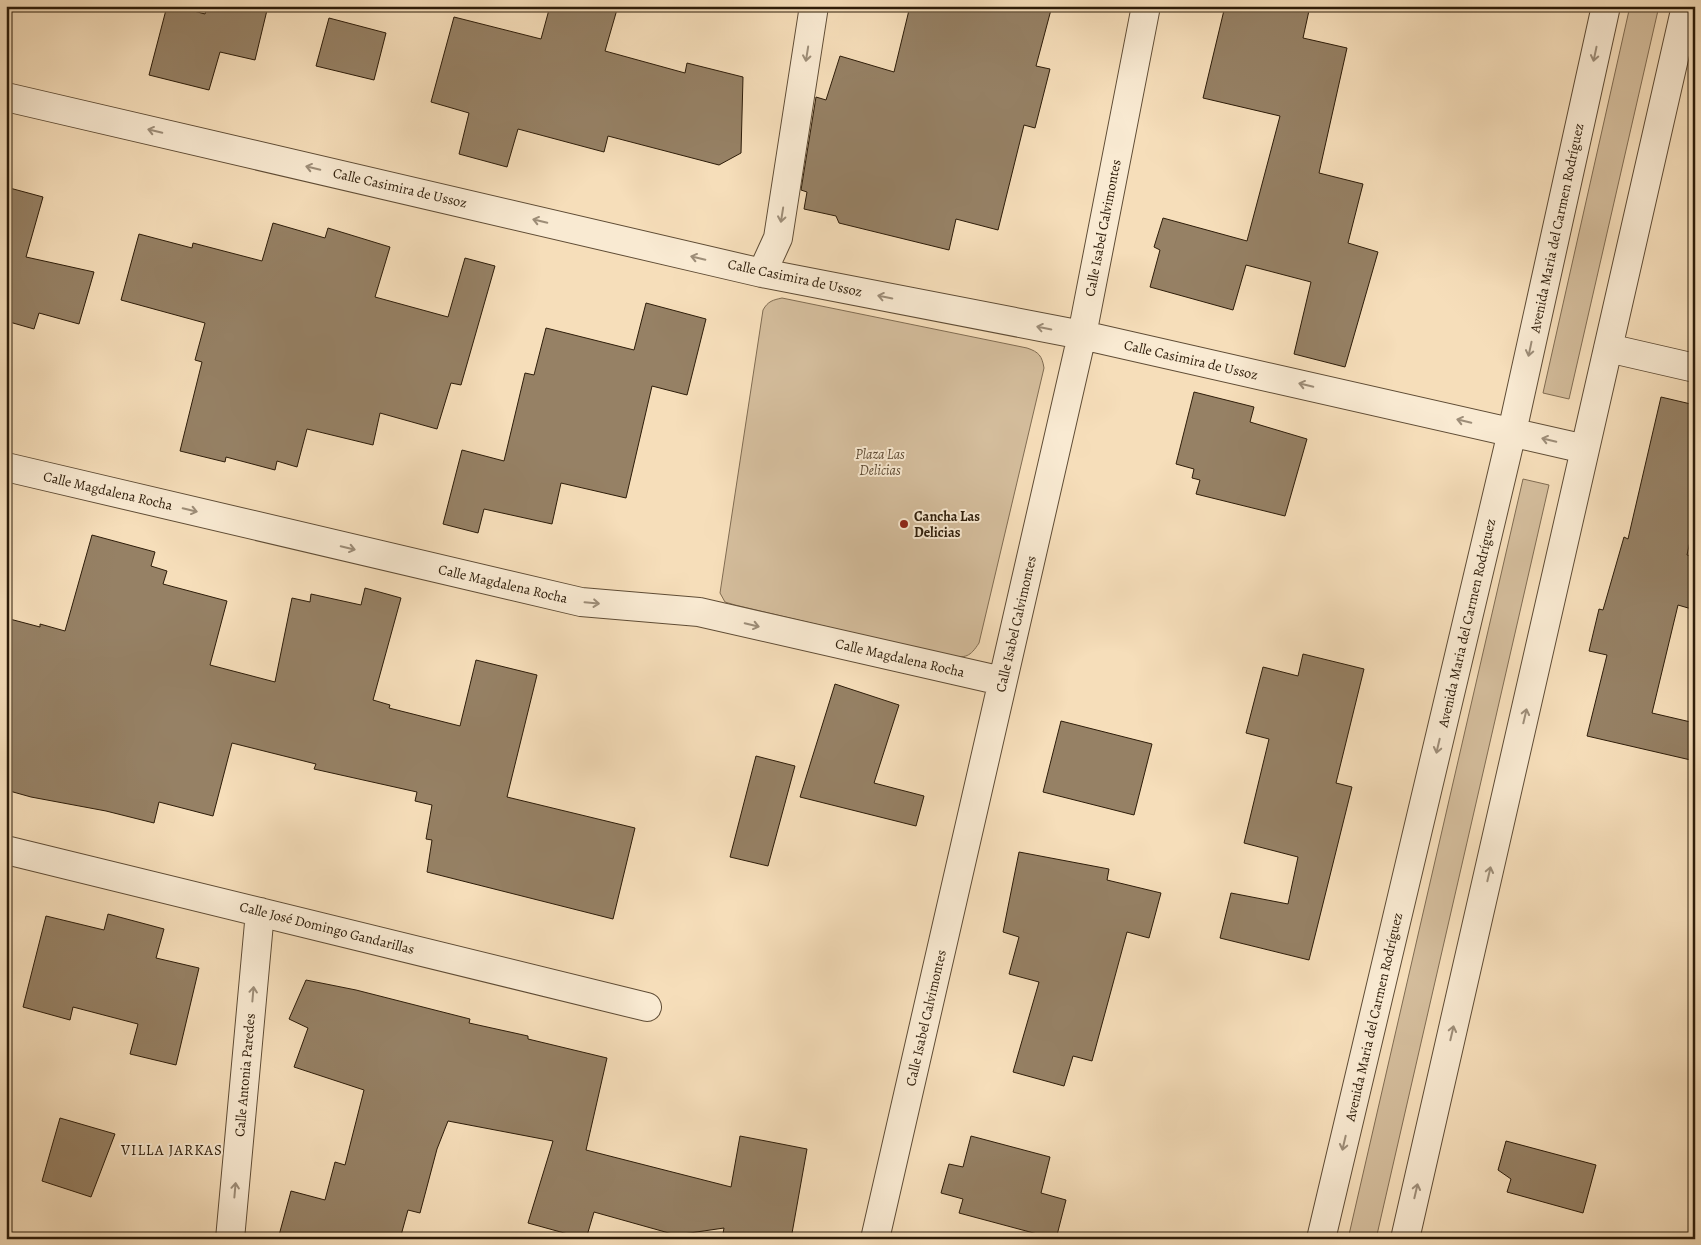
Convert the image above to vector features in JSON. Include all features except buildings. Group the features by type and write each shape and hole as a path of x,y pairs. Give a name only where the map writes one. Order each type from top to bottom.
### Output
{"street":[{"path":"762,273 778,238 814,6"},
{"name":"Calle Isabel Calvimontes","path":"875,1239 1082,335 1146,6"},
{"name":"Avenida Maria del Carmen Rodríguez","path":"1321,1239 1512,432 1606,6"},
{"path":"1406,1239 1686,6"},
{"name":"Calle Casimira de Ussoz","path":"6,96 762,273 1082,335 1586,449"},
{"path":"1608,348 1695,368"},
{"name":"Calle Magdalena Rocha","path":"6,467 580,602 699,612 1002,681"},
{"name":"Calle José Domingo Gandarillas","path":"6,850 647,1007"},
{"name":"Calle Antonia Paredes","path":"230,1239 260,912"}],"green space":[{"path":"1630,6 1659,6 1569,399 1543,393"},
{"name":"Plaza Las Delicias","path":"782,298 1027,348 1041,357 1044,368 979,643 967,656 950,656 735,605 725,602 720,593 763,310 771,301"},
{"path":"1523,479 1549,485 1376,1239 1348,1239"}],"place":[{"name":"Cancha Las Delicias","path":"904,524"}],"district":[{"name":"VILLA JARKAS","path":"172,1150"}]}
